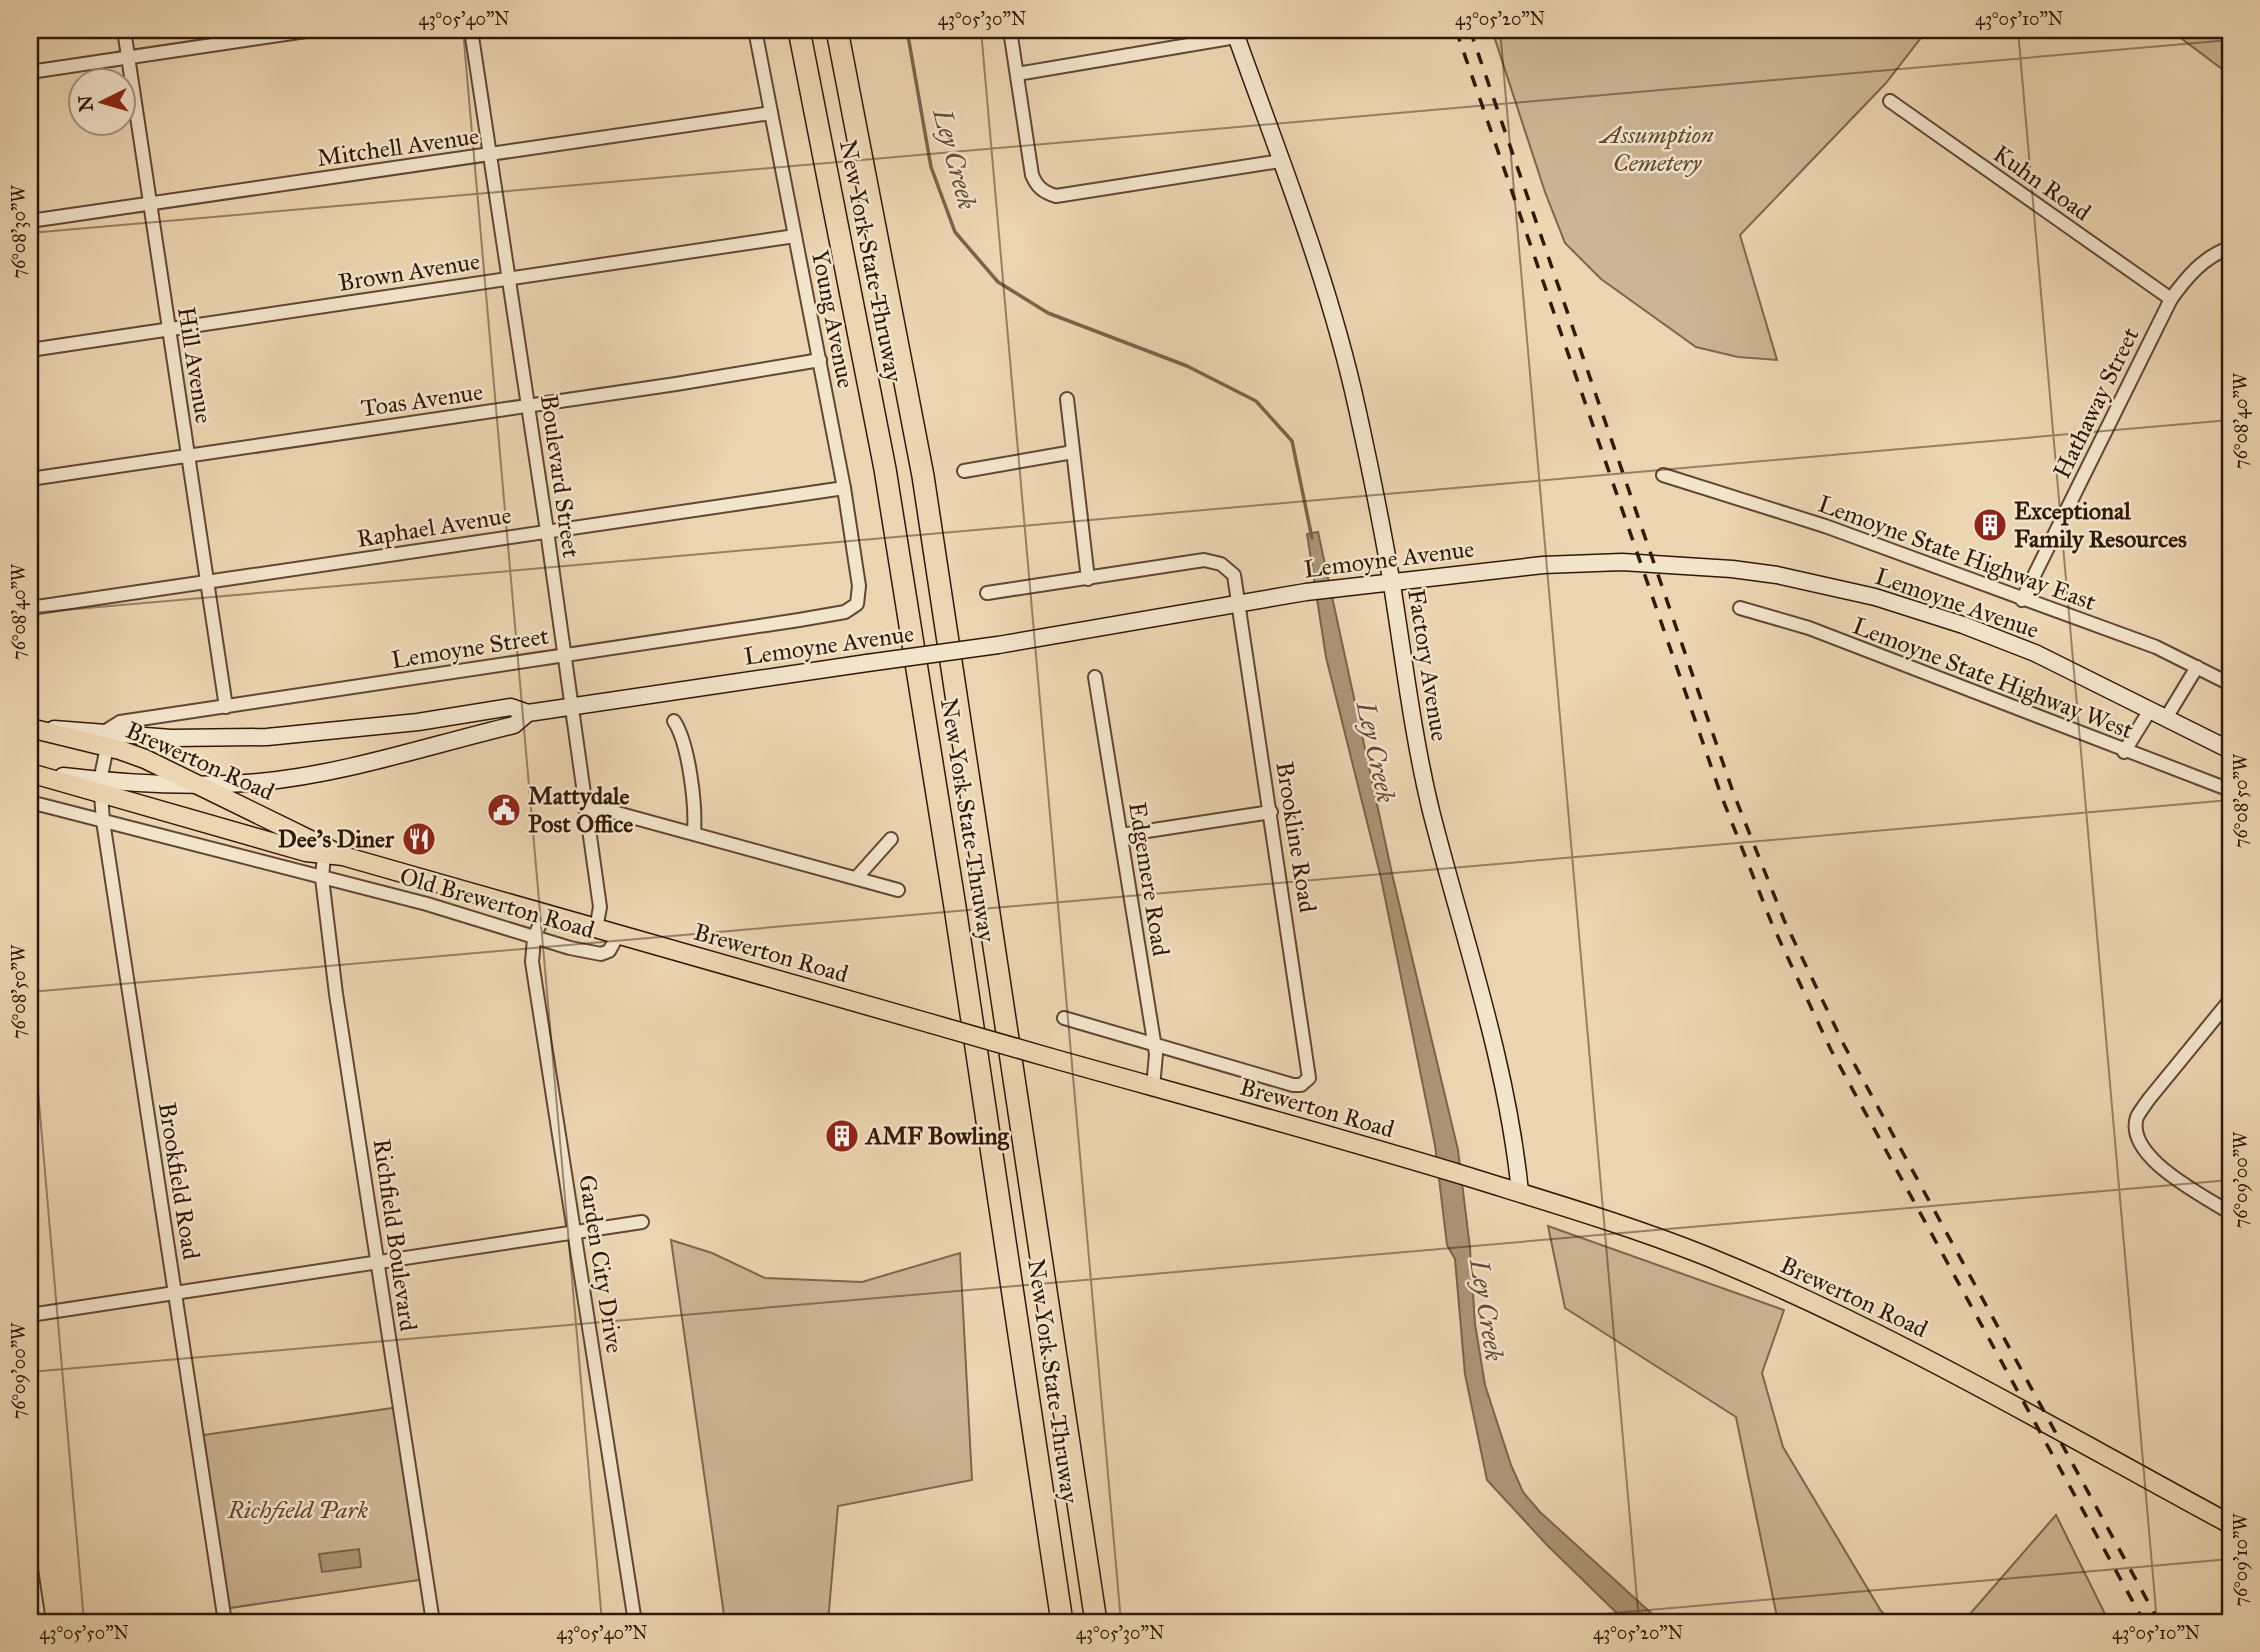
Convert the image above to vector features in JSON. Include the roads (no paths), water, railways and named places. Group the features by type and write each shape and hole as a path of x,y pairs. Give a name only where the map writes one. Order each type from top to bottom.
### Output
{"highway":[{"name":"New York State Thruway","path":"799,30 889,496 954,894 1062,1622"},
{"name":"New York State Thruway","path":"837,30 923,476 1096,1622"}],"main road":[{"name":"Brewerton Road","path":"30,728 105,739 204,785 343,856"},
{"name":"Brewerton Road","path":"30,773 100,787 306,852 343,856 1421,1163 1604,1218 1789,1291 1927,1359 2230,1524"}],"street":[{"name":"Hill Avenue","path":"124,30 226,707"},
{"path":"30,72 313,30"},
{"name":"Boulevard Street","path":"471,30 510,278 600,906 596,929"},
{"name":"Young Avenue","path":"755,30 844,488 859,596 857,604 845,612"},
{"path":"1010,30 1032,174 1036,184 1045,193 1056,196 1280,161"},
{"path":"1017,74 1235,33"},
{"name":"Factory Avenue","path":"1235,33 1344,356 1391,583 1419,756 1431,810 1490,1025 1514,1140 1520,1192"},
{"name":"Kuhn Road","path":"1890,101 2171,299"},
{"name":"Mitchell Avenue","path":"30,221 771,113"},
{"name":"Brown Avenue","path":"30,350 795,236"},
{"name":"Hathaway Street","path":"2022,600 2171,299 2203,263 2230,248"},
{"name":"Toas Avenue","path":"30,478 820,360"},
{"path":"987,593 1088,579 1067,399"},
{"path":"964,471 1073,452"},
{"name":"Lemoyne State Highway East","path":"1663,475 1825,526 2156,647 2230,684"},
{"name":"Raphael Avenue","path":"30,608 844,488"},
{"name":"Brookline Road","path":"1088,579 1213,561 1234,575 1309,1078 1301,1085 1293,1085 1155,1044"},
{"name":"Lemoyne Avenue","path":"100,787 260,782 361,763 514,725 528,713 572,705 998,645 1306,592 1543,565 1622,562 1777,575 1875,597 1963,625 2035,653 2230,750"},
{"name":"Lemoyne State Highway West","path":"1740,608 1809,628 2124,752 2230,790"},
{"name":"Lemoyne Street","path":"105,739 120,722 845,612"},
{"path":"2166,718 2197,667"},
{"name":"Edgemere Road","path":"1095,677 1155,1044 1153,1087"},
{"name":"Lemoyne Avenue","path":"105,739 267,737 418,722 512,706 528,713"},
{"path":"2124,752 2150,710"},
{"path":"674,721 684,744 695,817 694,832"},
{"name":"Brookfield Road","path":"105,739 100,787 103,821 225,1622"},
{"name":"Old Brewerton Road","path":"30,802 426,904 534,938 601,954 609,951 618,935"},
{"path":"586,812 606,810 898,890"},
{"path":"1121,835 1271,812"},
{"path":"857,877 891,839"},
{"name":"Richfield Boulevard","path":"324,853 322,878 336,994 433,1622"},
{"name":"Garden City Drive","path":"544,914 534,938 532,962 635,1622"},
{"path":"2230,1000 2138,1115 2136,1126 2144,1151 2157,1165 2230,1213"},
{"path":"1063,1018 1155,1044"},
{"path":"30,1315 642,1222"},
{"path":"30,1563 39,1622"}],"waterway":[{"name":"Ley Creek","path":"907,30 931,167 955,232 998,282 1048,313 1187,366 1256,401 1292,441 1312,538"}],"railway":[{"path":"1456,30 1721,795 1772,924 1831,1050 2144,1622"},
{"path":"1470,30 1733,792 1784,920 1844,1045 2159,1622"}],"place":[{"name":"Exceptional Family Resources","path":"1990,525"},
{"name":"Mattydale Post Office","path":"504,810"},
{"name":"Dee's Diner","path":"419,839"},
{"name":"AMF Bowling","path":"842,1136"}],"park label":[{"name":"Assumption Cemetery","path":"1657,149"},
{"name":"Richfield Park","path":"298,1510"}]}
